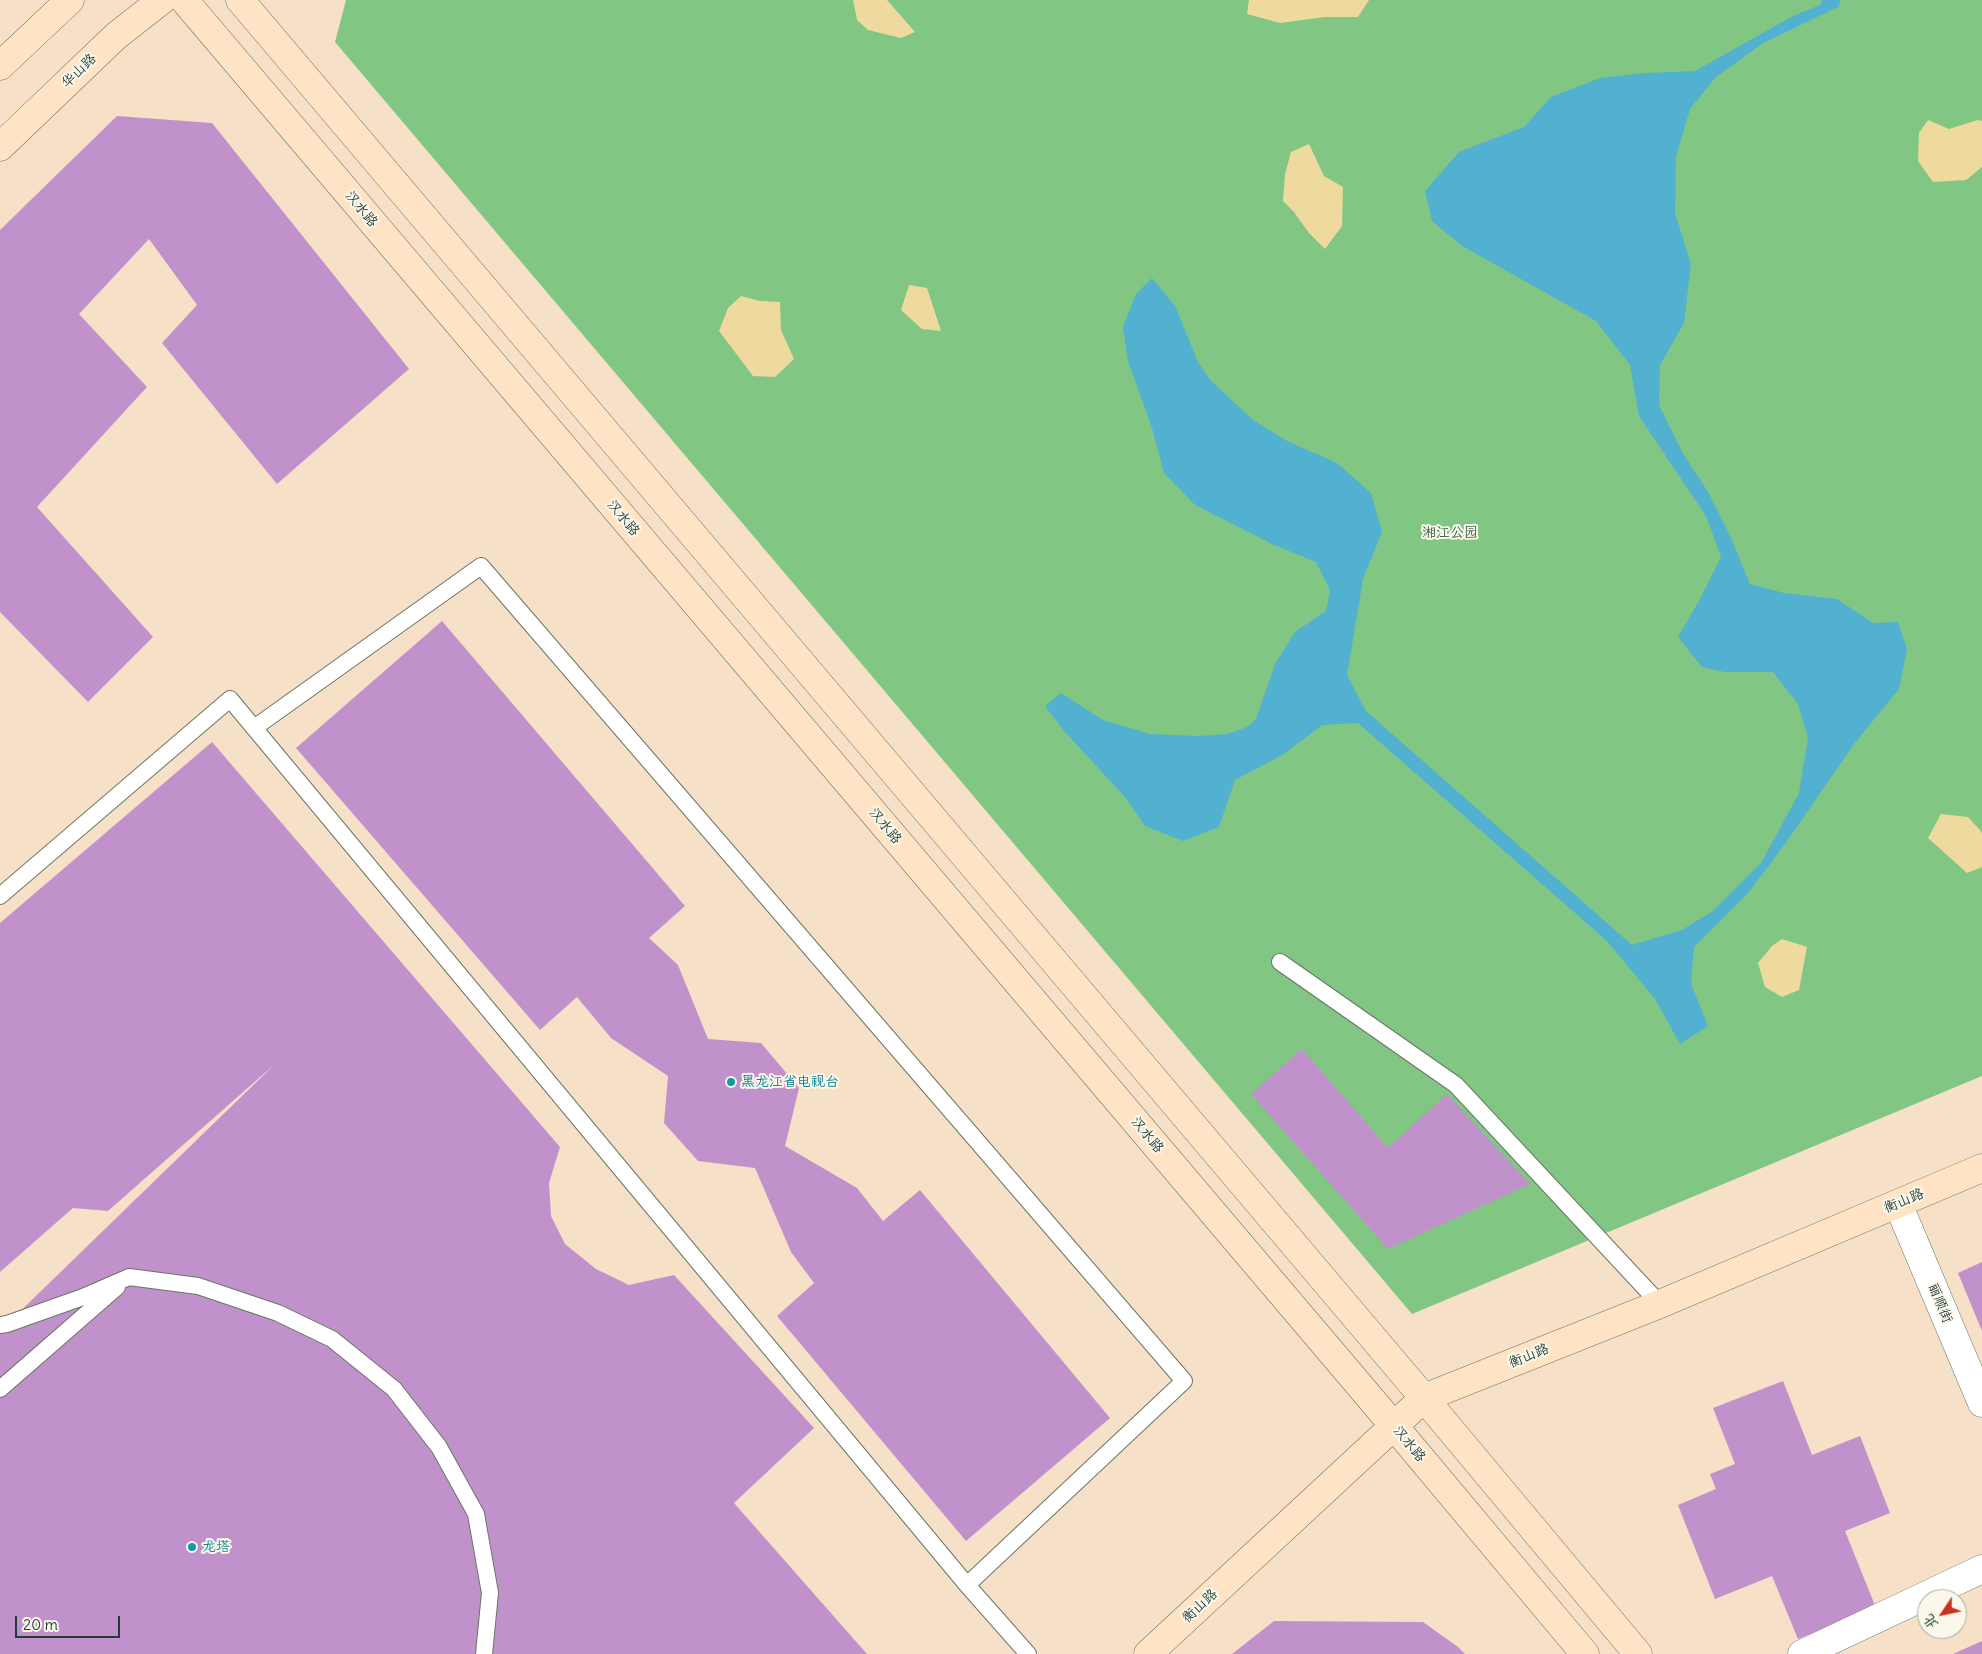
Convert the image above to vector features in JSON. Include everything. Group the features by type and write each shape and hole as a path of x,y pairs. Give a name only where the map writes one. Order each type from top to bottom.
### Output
{"main road":[{"path":"0,66 70,0"},
{"name":"华山路","path":"0,147 116,36 162,0"},
{"name":"汉水路","path":"184,0 1394,1426 1585,1654"},
{"path":"240,0 1424,1398 1638,1654"},
{"name":"衡山路","path":"1148,1654 1424,1398 1660,1304 1982,1168"}],"street":[{"name":"丽顺街","path":"1898,1204 1982,1403"},
{"path":"1802,1654 1982,1569"}],"lane":[{"path":"254,728 481,566 1184,1381 967,1585"},
{"path":"0,896 230,698 967,1585 1028,1654"},
{"path":"1280,962 1456,1085 1660,1304"},
{"path":"0,1389 129,1277"},
{"path":"0,1325 83,1297 129,1277 198,1286 278,1313 332,1338 394,1389 439,1446 476,1514 490,1593 484,1654"}],"green space":[{"name":"湘江公园","path":"346,0 1982,0 1982,1076 1412,1314 335,42"}],"sand":[{"path":"853,0 887,0 915,32 901,38 868,30 857,20"},
{"path":"1249,0 1369,0 1358,17 1325,17 1280,23 1247,14"},
{"path":"1928,120 1949,129 1978,120 1982,121 1982,167 1966,180 1933,182 1918,161 1919,133"},
{"path":"1309,144 1324,176 1343,187 1342,226 1325,249 1309,233 1294,212 1283,201 1285,174 1291,152"},
{"path":"909,285 927,288 941,331 922,329 901,310"},
{"path":"741,296 760,301 780,302 781,330 794,359 775,377 753,376 719,331 728,308"},
{"path":"1941,814 1968,817 1980,830 1982,833 1982,867 1967,873 1928,838"},
{"path":"1782,939 1807,947 1799,990 1782,997 1765,987 1758,963 1772,946"}],"water":[{"path":"1822,0 1841,0 1838,7 1763,43 1715,78 1690,109 1676,157 1675,213 1691,264 1684,323 1660,365 1659,405 1682,452 1708,492 1732,540 1750,584 1784,593 1837,599 1873,623 1898,622 1907,649 1899,689 1854,744 1785,844 1749,892 1694,947 1691,984 1708,1026 1680,1044 1655,999 1607,941 1358,723 1322,725 1284,754 1235,780 1219,827 1183,841 1145,826 1125,797 1065,732 1045,706 1061,693 1103,720 1150,734 1199,736 1228,734 1247,727 1256,719 1275,664 1295,632 1326,611 1330,590 1316,562 1272,544 1195,505 1164,473 1152,428 1128,361 1123,327 1136,294 1152,278 1175,306 1198,362 1210,380 1253,420 1287,441 1337,463 1371,493 1382,532 1363,579 1347,675 1366,711 1632,945 1682,930 1713,911 1761,863 1799,793 1808,738 1798,704 1773,672 1725,672 1702,667 1678,637 1721,557 1706,516 1639,416 1630,365 1596,321 1462,246 1432,221 1425,191 1459,152 1524,127 1551,97 1600,78 1645,73 1695,71 1793,16 1820,5"}],"building":[{"path":"117,116 212,123 409,369 277,484 162,343 197,305 149,239 79,314 147,387 37,507 153,637 88,702 0,612 0,230"},
{"name":"黑龙江省电视台","path":"442,621 685,906 649,938 678,965 708,1039 761,1043 799,1088 785,1146 857,1188 883,1221 920,1190 1110,1418 966,1541 777,1316 814,1283 791,1252 755,1168 698,1161 664,1123 668,1076 611,1038 577,997 540,1030 296,748"},
{"path":"212,742 560,1147 549,1183 551,1216 565,1244 596,1269 629,1285 674,1275 814,1428 734,1503 867,1654 0,1654 0,1316 7,1324 275,1064 108,1211 73,1208 0,1272 0,923"},
{"path":"1302,1049 1388,1148 1447,1094 1530,1184 1388,1249 1251,1094"},
{"path":"1982,1262 1982,1331 1958,1273"},
{"path":"1783,1381 1812,1455 1860,1436 1890,1513 1845,1531 1876,1608 1798,1639 1772,1576 1715,1599 1678,1505 1716,1489 1710,1474 1735,1464 1713,1408"},
{"path":"1274,1621 1423,1622 1465,1654 1232,1654"},
{"path":"1982,1641 1982,1654 1953,1654"}],"place":[{"name":"黑龙江省电视台","path":"731,1082"},
{"name":"龙塔","path":"192,1547"}]}
